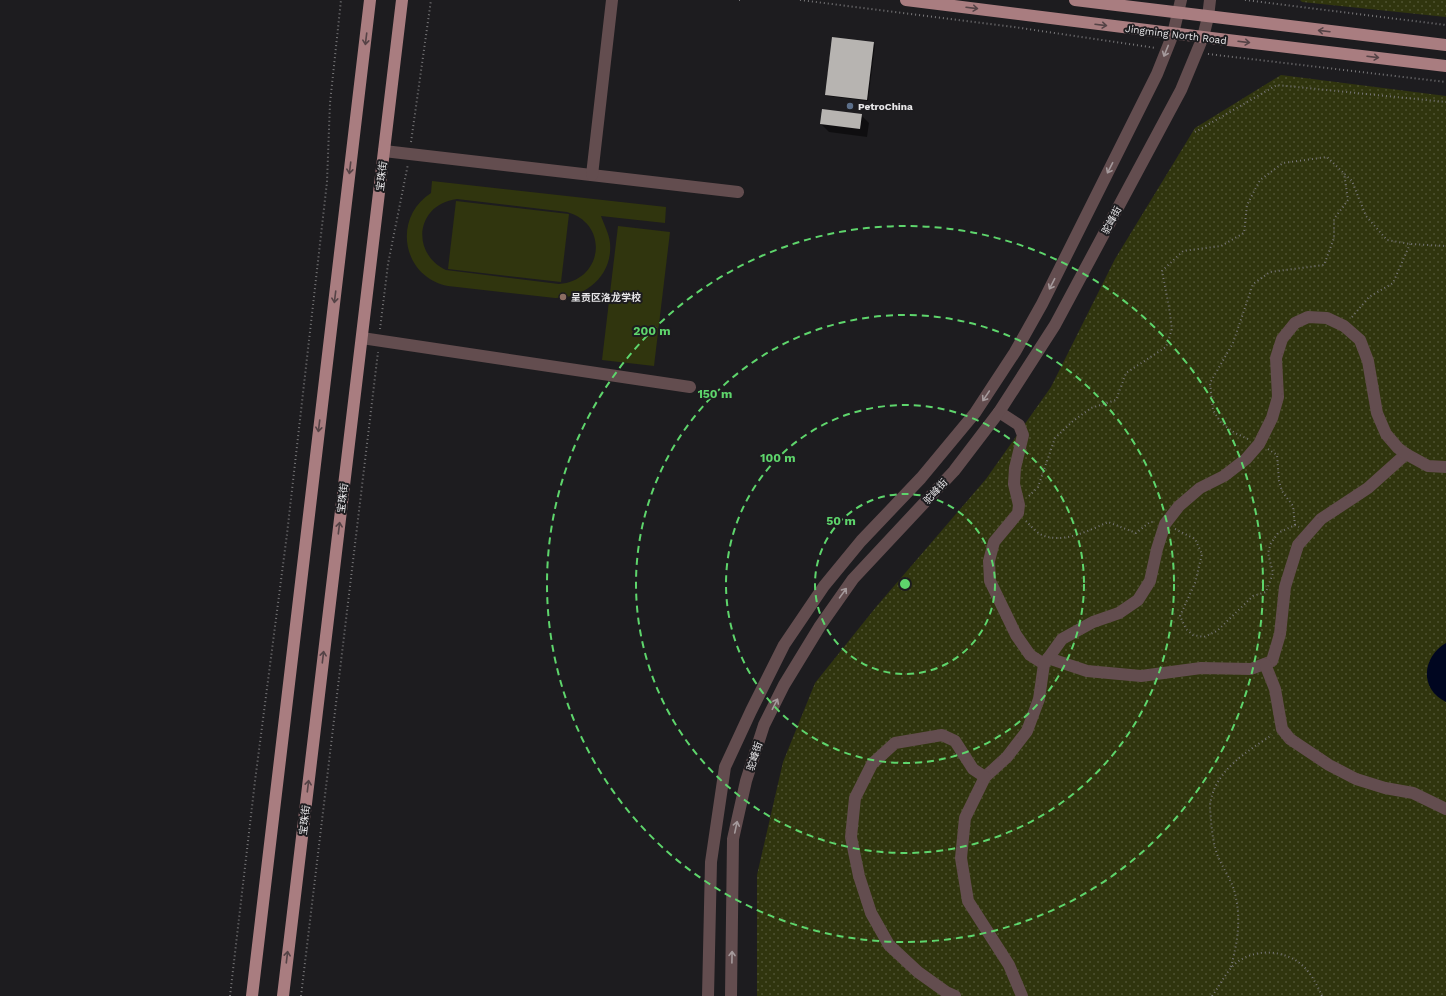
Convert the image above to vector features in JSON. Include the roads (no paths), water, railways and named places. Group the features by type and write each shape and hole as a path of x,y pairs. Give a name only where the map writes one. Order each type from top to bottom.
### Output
{"main road":[{"path":"252,996 370,0"},
{"name":"宝珠街","path":"283,996 402,0"},
{"name":"Jingming North Road","path":"906,0 1173,34 1446,66"},
{"name":"Jingming North Road","path":"1075,0 1446,45"}],"street":[{"path":"592,175 612,0"},
{"name":"驼峰街","path":"708,996 711,862 725,767 751,711 784,645 824,586 860,541 921,478 974,413 1015,352 1042,304 1157,74 1173,34 1181,0"},
{"name":"驼峰街","path":"731,996 733,839 746,781 764,725 784,685 820,626 853,580 954,471 999,412 1055,325 1181,90 1203,37 1210,0"},
{"path":"384,151 738,192"},
{"path":"1022,996 1009,965 968,901 961,858 965,818 985,777 1007,757 1027,731 1039,699 1046,661 1062,639 1093,622 1119,613 1138,600 1150,581 1157,549 1165,524 1179,506 1200,488 1224,476 1246,459 1259,444 1272,418 1278,397 1276,358 1282,339 1295,322 1308,317 1327,318 1344,326 1360,340 1368,361 1377,413 1386,434 1398,448 1406,454 1428,466 1446,467"},
{"path":"362,338 690,387"},
{"path":"999,412 1019,425 1023,435 1015,468 1014,484 1019,509 994,542 989,561 990,581 1016,635 1030,655 1046,661 1087,671 1141,676 1201,668 1251,669 1272,661 1280,634 1285,588 1298,545 1321,519 1368,488 1406,454"},
{"path":"1265,664 1275,689 1282,729 1290,739 1356,779 1385,788 1413,793 1446,809"},
{"path":"955,996 946,992 918,972 889,945 871,913 859,876 851,837 855,798 872,764 895,743 942,735 955,741 973,769 985,777"}],"water":[{"path":"1446,643 1446,702 1437,696 1431,689 1427,673 1428,664 1432,656"}],"place":[{"name":"PetroChina","path":"850,106"},
{"name":"呈贡区洛龙学校","path":"563,297"}]}
